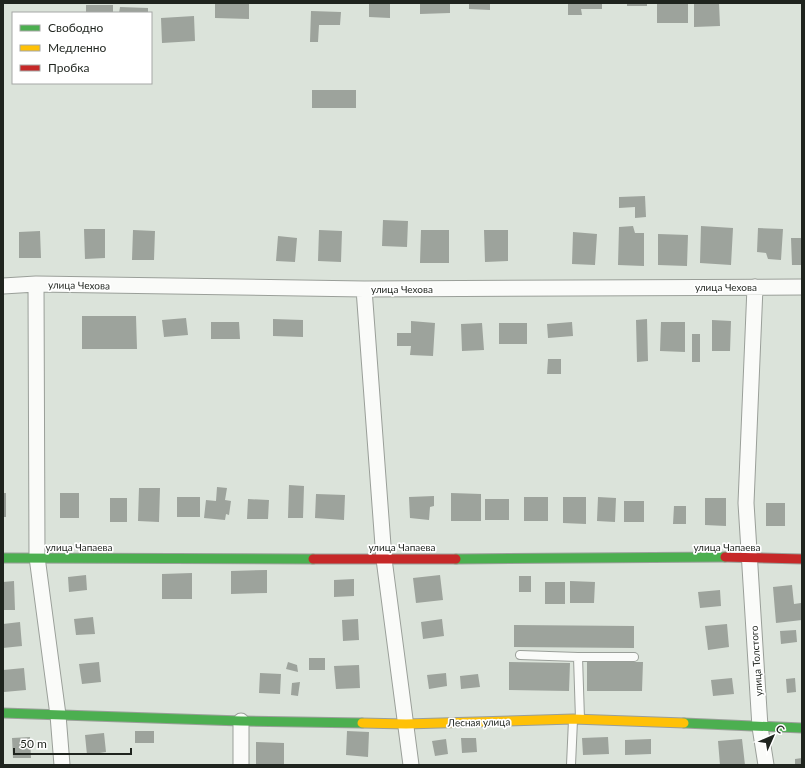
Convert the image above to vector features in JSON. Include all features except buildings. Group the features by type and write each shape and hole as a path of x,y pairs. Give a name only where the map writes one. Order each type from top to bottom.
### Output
{"street":[{"name":"улица Чехова","path":"3,286 36,284 364,289 802,287"},
{"path":"36,284 37,557 58,714 62,765"},
{"name":"улица Толстого","path":"755,287 746,503 760,727 766,765"},
{"path":"364,289 384,558 411,765"},
{"name":"улица Чапаева","path":"3,558 749,557 802,559"},
{"name":"Лесная улица","path":"3,714 58,714 241,721 406,724 577,720 802,728"},
{"path":"241,721 241,765"}],"lane":[{"path":"520,655 578,658 634,657"},
{"path":"571,765 577,720 578,658"}],"traffic: fast":[{"path":"456,559 725,557"},
{"path":"3,558 313,559"},
{"path":"3,713 241,721 362,723"},
{"path":"684,723 802,728"}],"traffic: slow":[{"path":"362,723 406,724 573,719 684,723"}],"traffic: jam":[{"path":"725,557 802,559"},
{"path":"313,559 456,559"}]}
